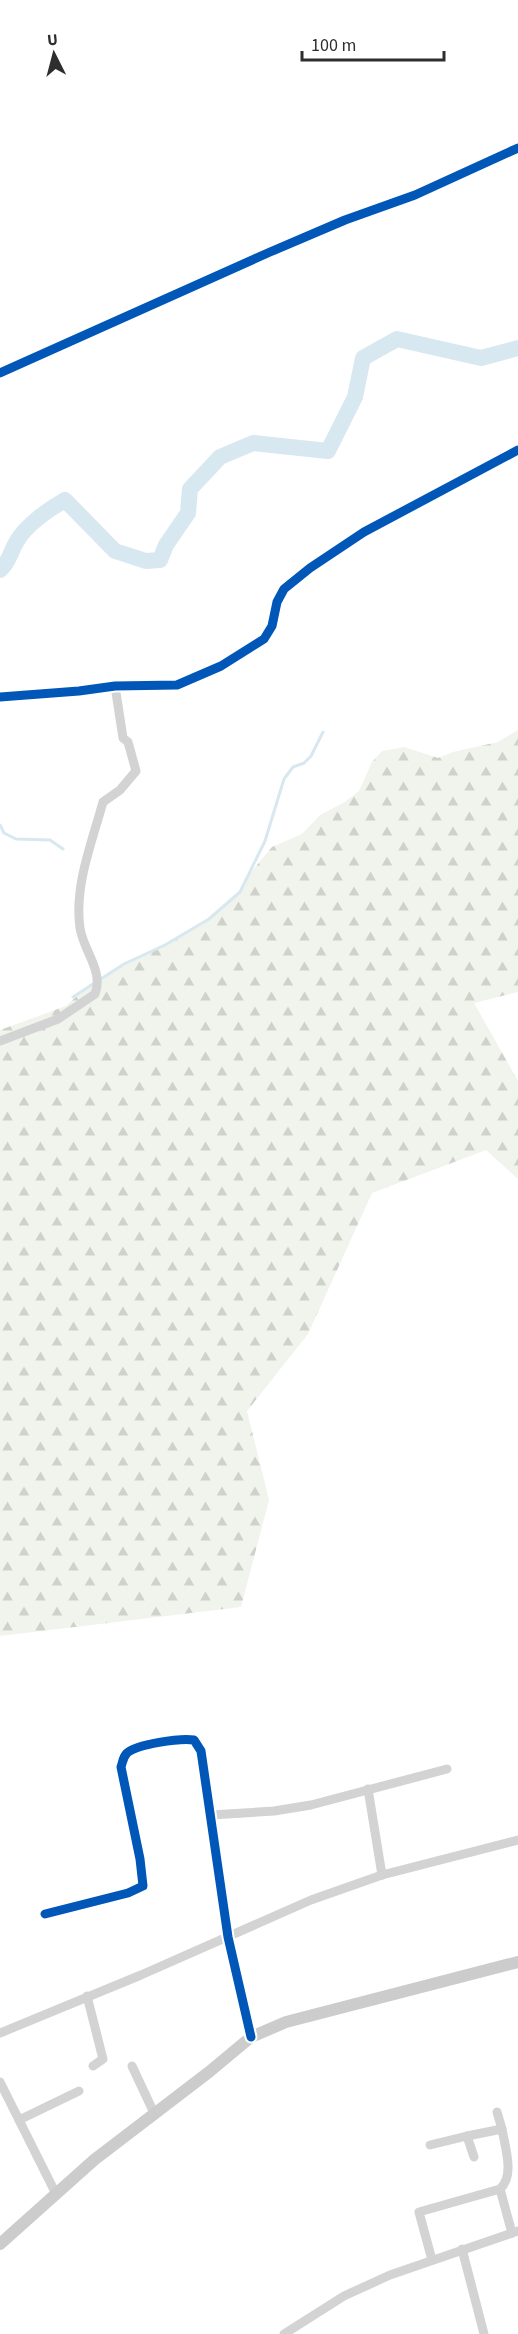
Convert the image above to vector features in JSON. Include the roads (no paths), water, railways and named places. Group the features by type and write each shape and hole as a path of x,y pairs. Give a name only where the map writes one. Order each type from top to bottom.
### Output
{"main road":[{"path":"0,2244 94,2160 251,2037 286,2022 518,1962"}],"street":[{"path":"0,373 270,252 345,220 415,195 518,148"},
{"path":"0,697 79,692 116,686 177,685 221,666 264,639 272,626 277,602 284,589 310,568 364,532 518,450"},
{"path":"0,1041 58,1019 95,994 98,987 97,972 85,947 80,928 79,889 103,802 120,790 136,771 128,742 123,738 116,686"},
{"path":"45,1914 128,1893 143,1886 122,1767 124,1756 130,1750 173,1739 194,1740 201,1752 228,1937 251,2037"},
{"path":"211,1815 302,1807 447,1768"},
{"path":"368,1790 382,1875"},
{"path":"0,2033 311,1900 382,1875 518,1840"},
{"path":"87,1996 103,2059 93,2067"},
{"path":"132,2066 154,2113"},
{"path":"0,2082 56,2194"},
{"path":"19,2120 79,2091"},
{"path":"432,2260 419,2212 500,2189 507,2184 508,2175 502,2129 497,2112"},
{"path":"430,2145 502,2129"},
{"path":"467,2136 474,2157"},
{"path":"284,2334 344,2296 432,2260 515,2232 500,2189"},
{"path":"462,2249 484,2334"}],"waterway":[{"path":"0,570 26,529 65,500 115,551 146,561 160,560 166,545 188,513 190,489 220,457 253,443 328,451 355,397 363,358 397,339 481,358 518,348"},
{"path":"73,997 124,964 165,945 209,919 240,892 265,841 284,779 293,767 304,763 311,756 323,732"},
{"path":"0,825 4,833 16,839 50,840 63,849"}]}
